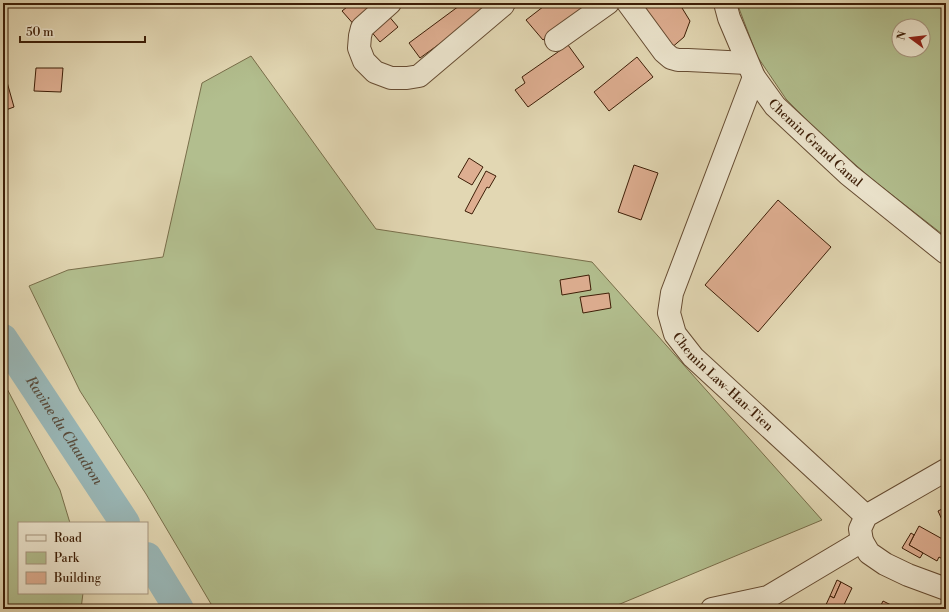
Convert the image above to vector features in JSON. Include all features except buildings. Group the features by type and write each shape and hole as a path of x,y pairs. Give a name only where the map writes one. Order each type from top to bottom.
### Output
{"street":[{"path":"390,3 362,28 359,48 364,61 374,72 391,78 407,78 419,76 504,3"},
{"path":"556,40 608,3"},
{"path":"628,3 664,52 671,58 751,70"},
{"name":"Chemin Grand Canal","path":"725,3 729,18 751,70 775,106 849,176 946,252"},
{"name":"Chemin Law-Han-Tien","path":"751,70 672,293 669,313 675,334 693,357 866,516"},
{"path":"946,470 866,516 860,529 862,541 869,553 885,564 908,575 946,589"},
{"path":"712,609 768,598 862,541"}],"green space":[{"path":"737,3 946,3 946,237 873,180 818,132 786,99 757,56"},
{"path":"251,56 376,229 592,262 822,520 608,609 214,609 146,494 80,391 29,286 68,270 163,257 202,83"},
{"path":"3,381 60,490 70,522 18,522 18,594 83,594 81,609 3,609"}],"waterway":[{"name":"Ravine du Chaudron","path":"3,339 124,522"},
{"name":"Ravine du Chaudron","path":"148,559 179,609"}]}
